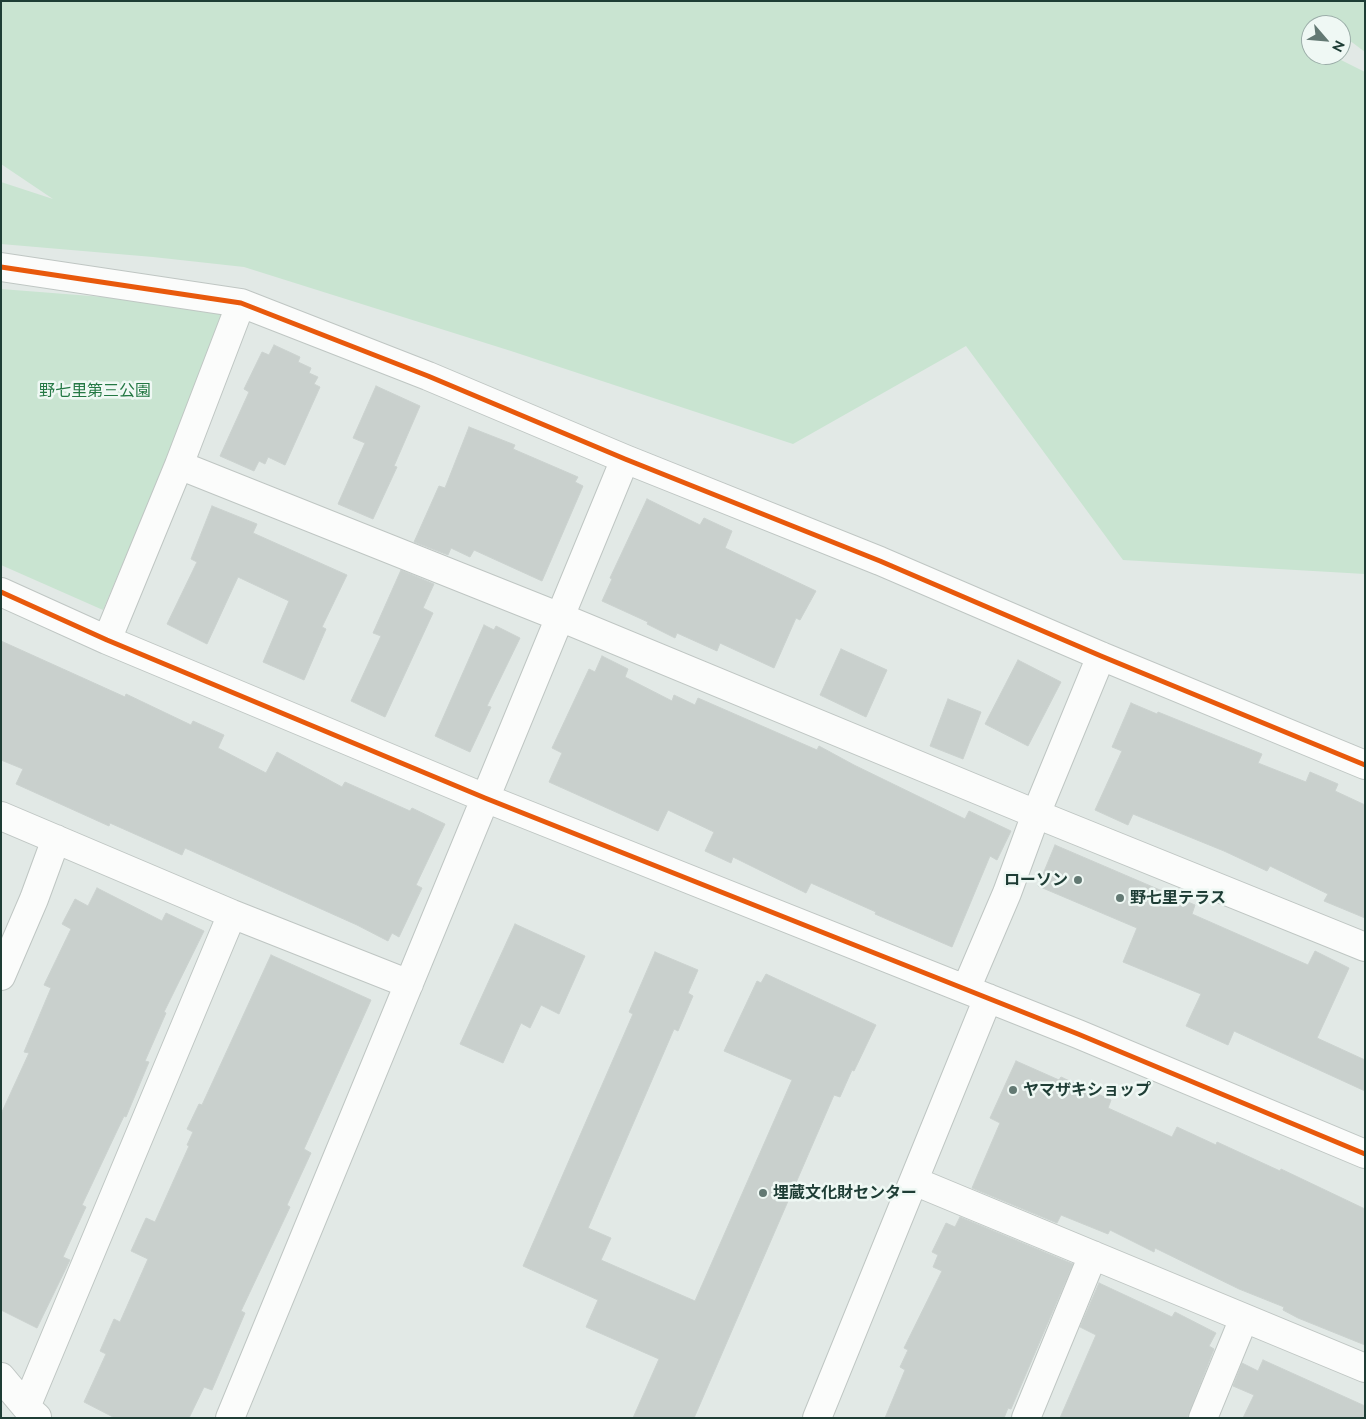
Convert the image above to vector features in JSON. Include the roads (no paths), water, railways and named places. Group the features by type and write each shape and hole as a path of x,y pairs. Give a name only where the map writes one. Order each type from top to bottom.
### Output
{"street":[{"path":"1,267 241,303 428,376 625,459 880,561 1101,656 1365,765"},
{"path":"107,640 180,465 241,303"},
{"path":"230,1418 625,459"},
{"path":"180,465 560,617 1036,814 1365,947"},
{"path":"1,592 107,640 485,798 977,993 1365,1154"},
{"path":"817,1418 914,1181 977,993 1007,892 1036,814 1101,656"},
{"path":"1,816 232,914 409,984"},
{"path":"1,976 34,899 56,839"},
{"path":"1,1377 32,1412 232,914"},
{"path":"914,1181 1365,1368"},
{"path":"1026,1418 1093,1256"},
{"path":"1204,1418 1244,1318"}],"place":[{"name":"ローソン","path":"1078,880"},
{"name":"野七里テラス","path":"1120,898"},
{"name":"ヤマザキショップ","path":"1013,1090"},
{"name":"埋蔵文化財センター","path":"763,1193"}],"park label":[{"name":"野七里第三公園","path":"95,391"}]}
